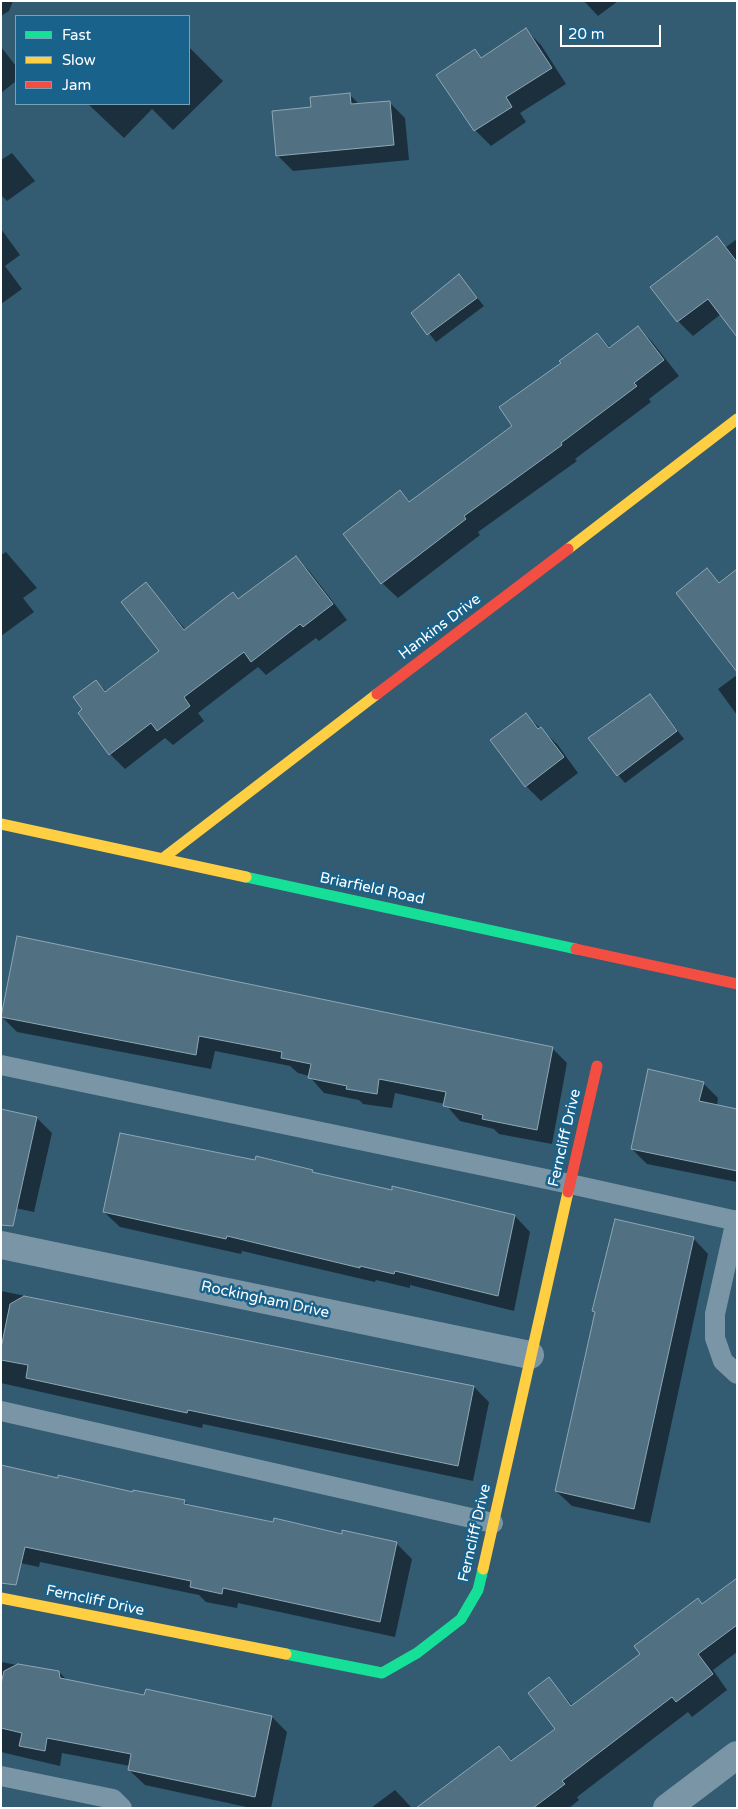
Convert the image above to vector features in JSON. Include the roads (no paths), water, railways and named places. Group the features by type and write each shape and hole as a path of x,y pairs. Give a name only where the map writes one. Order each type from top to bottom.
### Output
{"street":[{"name":"Hankins Drive","path":"162,859 737,419"},
{"name":"Briarfield Road","path":"1,824 737,984"},
{"name":"Ferncliff Drive","path":"1,1598 382,1673 417,1653 461,1620 478,1590 596,1066"},
{"name":"Rockingham Drive","path":"1,1245 530,1355"},
{"path":"667,1808 737,1755"}],"lane":[{"path":"1,1065 570,1184 736,1221 715,1314 715,1338 723,1361 737,1374"},
{"path":"1,1411 494,1523"},
{"path":"1,1776 113,1798 122,1808"}]}
